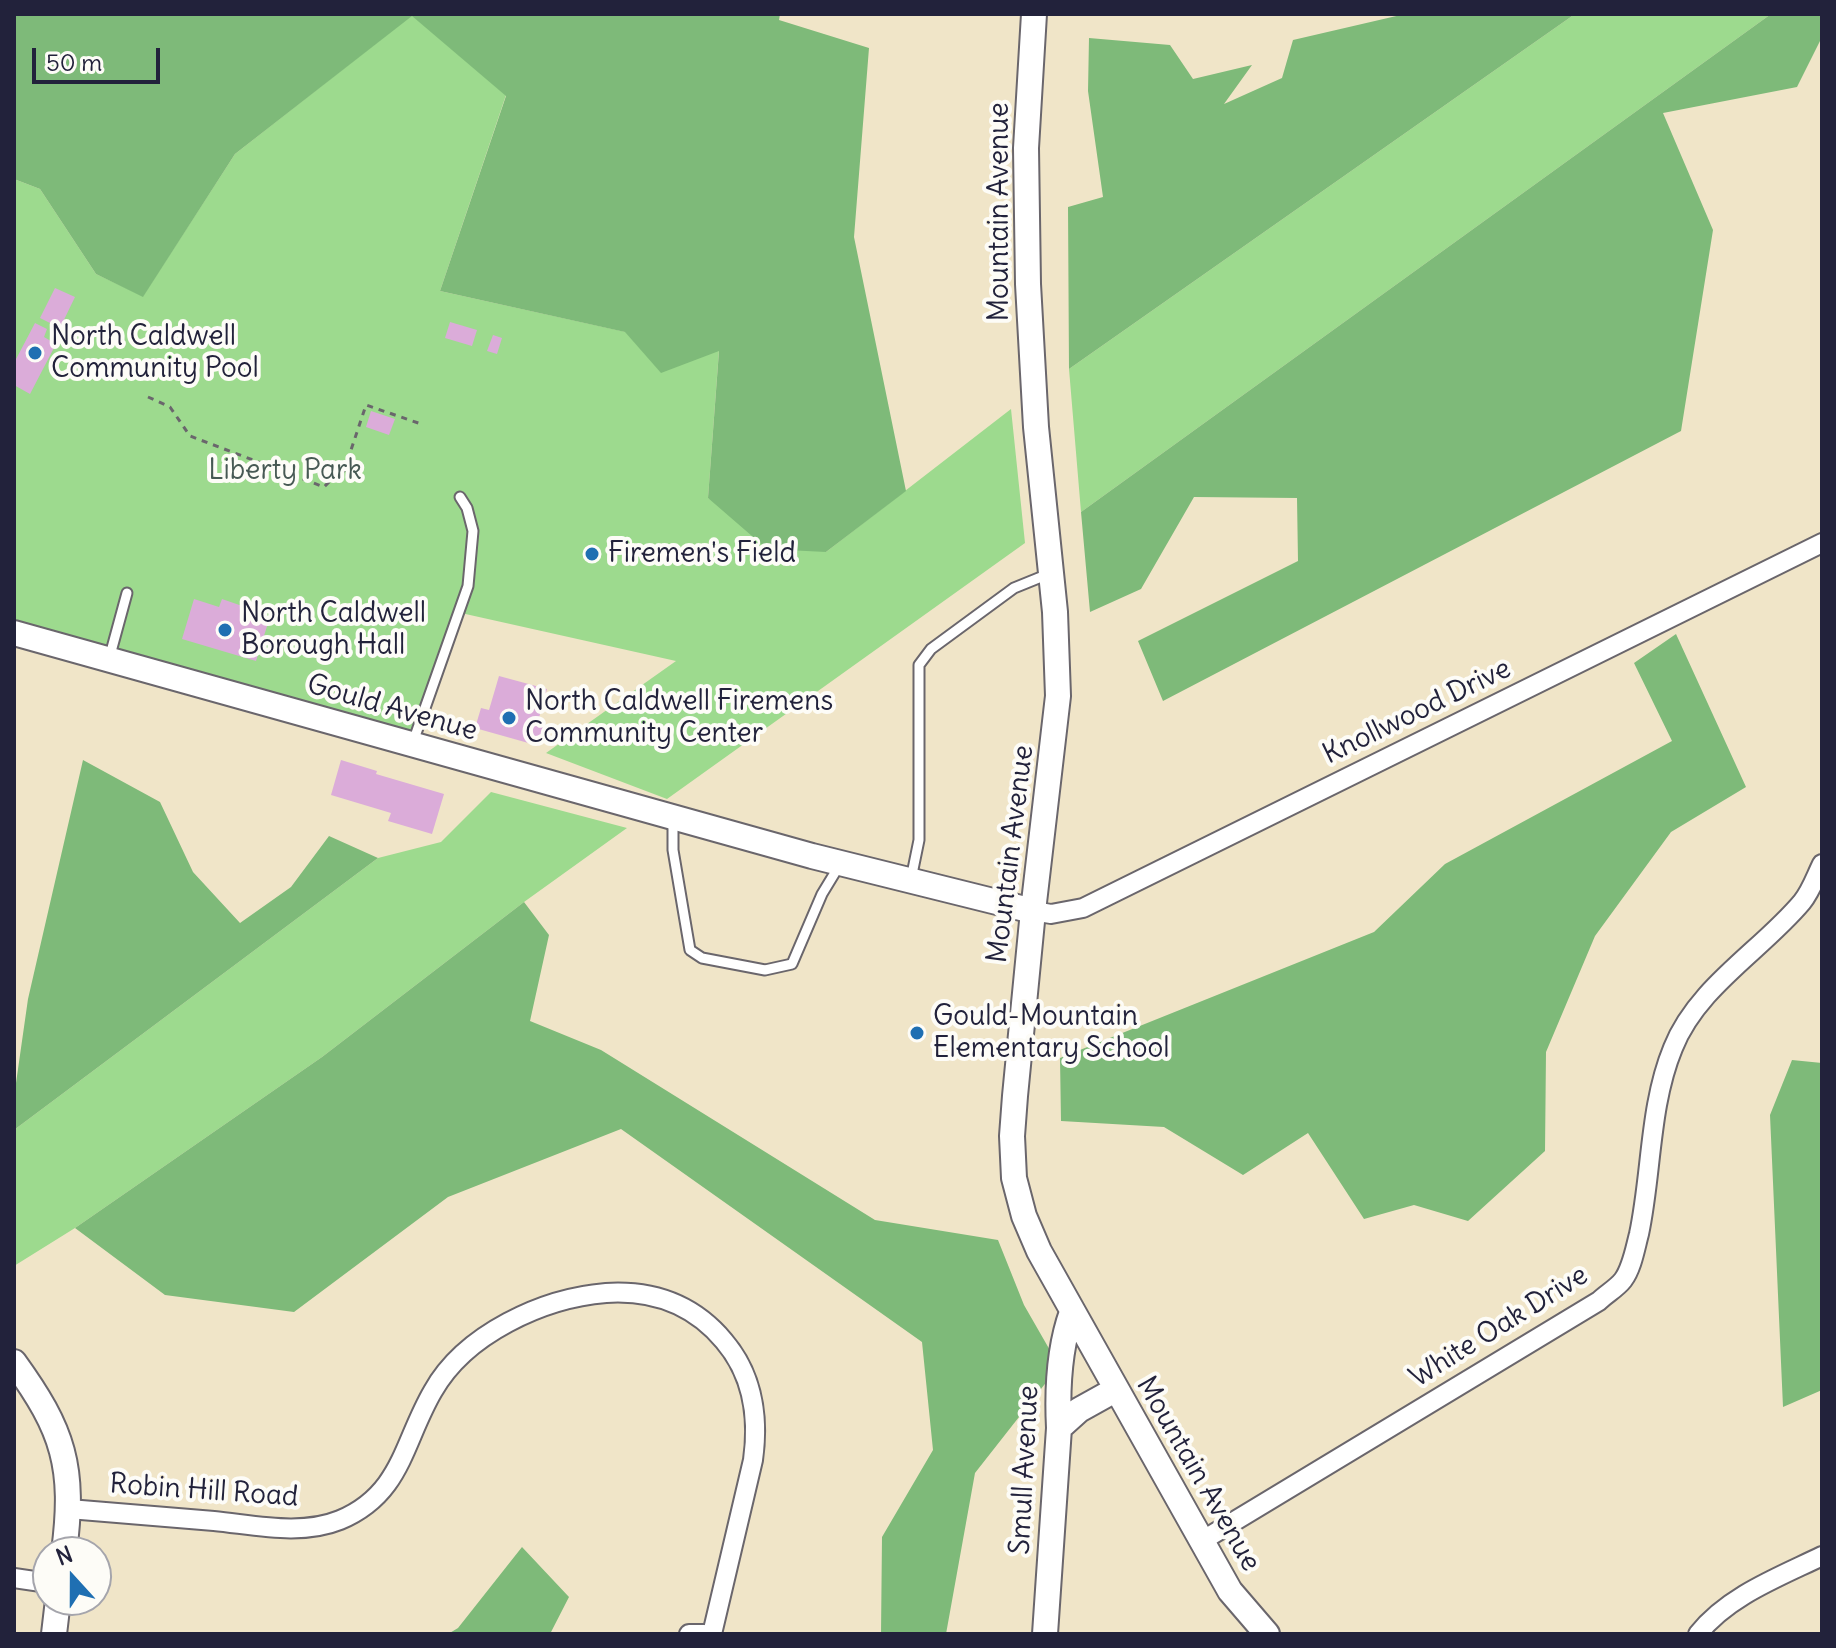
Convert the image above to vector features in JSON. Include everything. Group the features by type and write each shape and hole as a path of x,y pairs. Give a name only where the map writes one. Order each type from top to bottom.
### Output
{"street":[{"name":"Mountain Avenue","path":"1034,14 1026,148 1028,284 1036,427 1058,656 1058,696 1033,911 1012,1136 1014,1178 1029,1228 1115,1390 1230,1591 1267,1634"},
{"name":"Knollwood Drive","path":"1033,911 1051,914 1083,908 1822,543"},
{"name":"Gould Avenue","path":"14,633 841,864 1033,911"},
{"name":"White Oak Drive","path":"1200,1542 1599,1301 1623,1280 1634,1256 1661,1083 1673,1045 1726,973 1780,926 1805,899 1822,864"},
{"name":"Robin Hill Road","path":"69,1509 291,1529 341,1519 382,1491 403,1460 433,1391 483,1339 525,1313 571,1298 620,1292 652,1294 693,1312 726,1342 747,1381 755,1410 753,1460 712,1634"},
{"name":"Smull Avenue","path":"1045,1634 1059,1428 1058,1402 1064,1335 1072,1312"},
{"path":"14,1362 42,1402 59,1437 68,1476 66,1536"},
{"path":"1059,1428 1079,1410 1115,1390"},
{"path":"1698,1634 1715,1615 1752,1590 1822,1556"},
{"path":"689,1634 704,1634"}],"lane":[{"path":"411,745 468,586 473,531 467,508 460,497"},
{"path":"911,882 919,840 919,665 931,649 1014,588 1051,573"},
{"path":"108,660 127,593"},
{"path":"673,818 673,850 690,950 702,958 765,970 792,964 822,894 841,864"}],"path":[{"path":"148,397 170,407 190,436 324,487 344,471 366,405 424,425"}],"green space":[{"path":"14,14 780,14 779,20 869,48 854,237 906,491 826,552 767,549 708,498 719,351 661,373 625,332 440,291 506,96 412,16 235,154 143,297 96,274 40,189 14,179"},
{"path":"1405,14 1575,14 1069,369 1068,207 1103,197 1088,91 1089,38 1170,45 1193,79 1252,65 1224,104 1282,78 1293,40"},
{"path":"1575,14 1771,14 1081,512 1069,369"},
{"path":"1771,14 1822,14 1822,37 1797,87 1663,113 1713,230 1681,431 1163,701 1138,641 1298,561 1297,498 1194,497 1141,589 1090,612 1081,512"},
{"name":"Liberty Park","path":"412,15 506,95 440,291 626,332 661,372 719,350 708,498 826,552 1011,409 1025,543 667,799 546,753 676,661 461,613 415,746 14,624 14,179 40,189 96,274 143,296 235,154"},
{"path":"1676,634 1746,787 1671,832 1595,936 1546,1052 1545,1151 1468,1221 1414,1205 1364,1219 1308,1133 1243,1175 1164,1127 1061,1121 1060,1058 1374,932 1445,864 1672,741 1634,663"},
{"path":"83,760 160,802 193,872 240,923 291,887 329,836 378,858 14,1130 14,1097 28,999"},
{"path":"491,792 627,828 524,902 322,1057 75,1228 14,1266 14,1130 378,858 441,842"},
{"path":"524,902 549,935 530,1021 601,1050 875,1220 998,1240 1024,1305 1059,1366 975,1473 946,1634 881,1634 882,1537 933,1450 922,1342 621,1129 448,1197 294,1312 165,1295 75,1228 322,1057"},
{"path":"1792,1060 1822,1063 1822,1390 1783,1407 1770,1115"},
{"path":"522,1547 569,1597 550,1634 448,1634 458,1628"}],"building":[{"path":"55,288 75,297 60,328 40,318"},
{"path":"450,322 477,330 472,346 445,338"},
{"name":"North Caldwell Community Pool","path":"35,323 47,329 44,337 56,344 30,394 14,385 14,363"},
{"path":"493,335 502,338 497,354 487,351"},
{"path":"371,411 395,419 389,435 366,427"},
{"name":"North Caldwell Borough Hall","path":"194,599 219,607 222,599 248,608 246,613 269,620 256,661 182,639"},
{"name":"North Caldwell Firemens Community Center","path":"499,676 547,689 537,725 544,727 539,746 475,728 481,708 489,710"},
{"path":"341,760 444,794 432,834 388,821 391,813 331,795"}],"place":[{"name":"North Caldwell Community Pool","path":"35,353"},
{"name":"Firemen's Field","path":"592,554"},
{"name":"North Caldwell Borough Hall","path":"225,630"},
{"name":"North Caldwell Firemens Community Center","path":"509,718"},
{"name":"Gould-Mountain Elementary School","path":"917,1033"}]}
